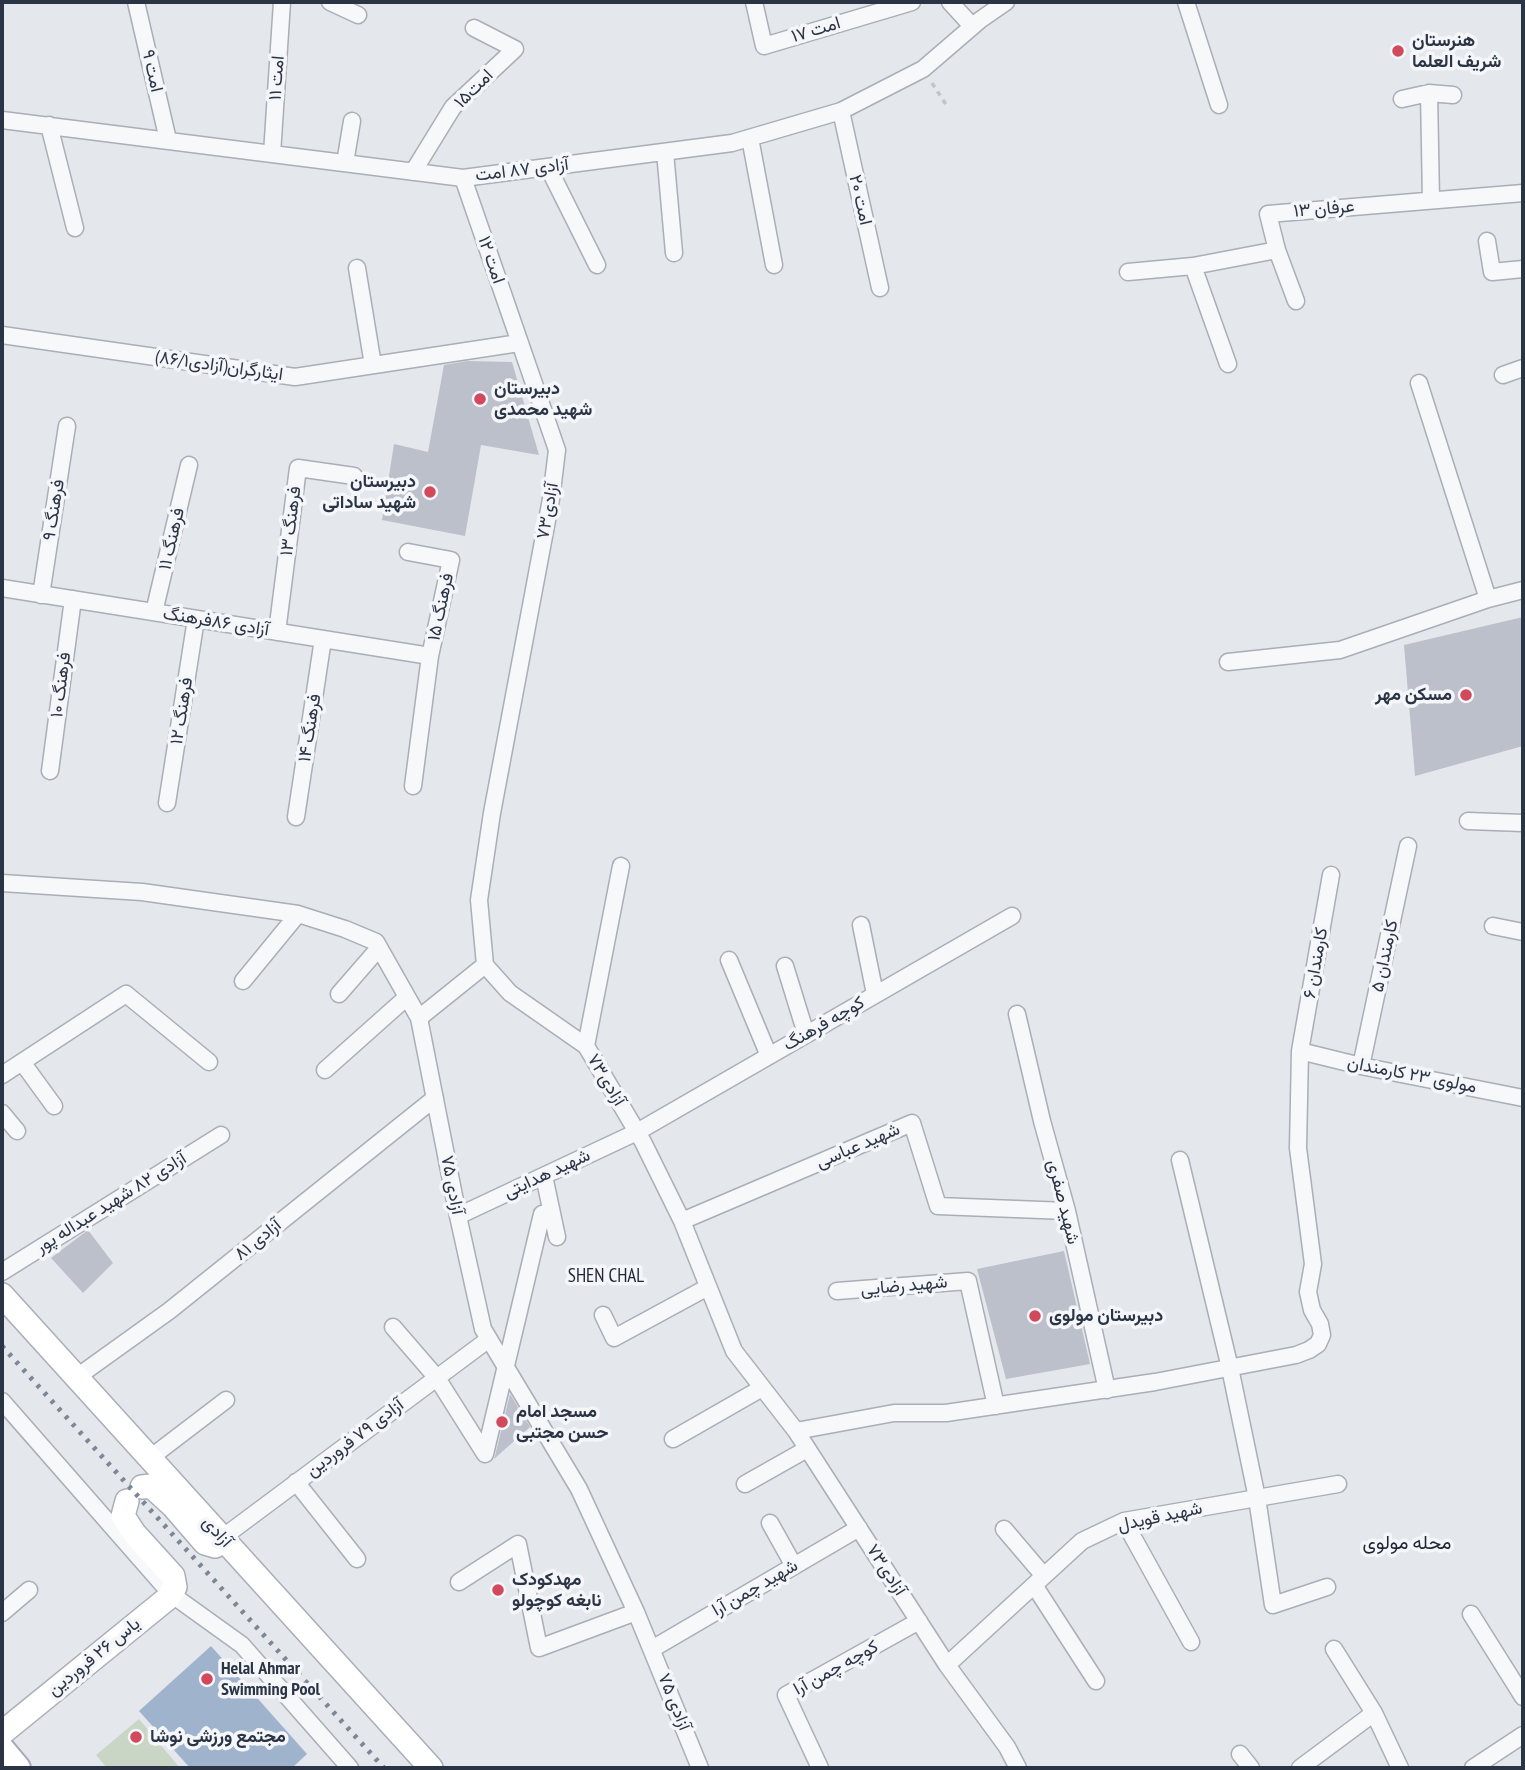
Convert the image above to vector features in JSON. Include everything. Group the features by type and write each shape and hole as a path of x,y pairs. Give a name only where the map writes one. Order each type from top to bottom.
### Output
{"main road":[{"path":"2,1749 18,1768"}],"street":[{"name":"امت ۹","path":"136,2 168,141"},
{"name":"امت ۱۱","path":"272,154 282,2"},
{"path":"330,2 358,15"},
{"name":"امت ۱۷","path":"754,2 764,46 912,2"},
{"path":"950,2 972,26"},
{"name":"آزادی ۸۷ امت","path":"2,120 463,178 732,143 841,111 923,69 972,26 1006,2"},
{"path":"1186,2 1219,104"},
{"name":"امت۱۵","path":"413,172 453,107 515,49 474,28"},
{"path":"1429,93 1431,201"},
{"path":"1402,99 1429,93 1453,95"},
{"name":"امت ۲۰","path":"841,111 880,288"},
{"path":"345,163 352,121"},
{"path":"49,125 75,228"},
{"path":"750,138 774,265"},
{"path":"665,152 674,253"},
{"path":"548,167 597,265"},
{"name":"امت ۱۲","path":"463,178 519,342"},
{"name":"عرفان ۱۳","path":"1277,250 1268,214 1523,193"},
{"path":"1487,241 1493,272 1523,269"},
{"path":"1128,272 1192,267 1277,250 1296,300"},
{"path":"1192,267 1228,364"},
{"path":"357,268 373,365"},
{"name":"ایثارگران(آزادی۸۶/۱)","path":"2,335 295,377 519,342"},
{"name":"آزادی۷۳","path":"519,342 557,450 551,499 492,813 479,900 485,965 510,993 586,1046 637,1132 682,1221 734,1351 796,1431 947,1665 1007,1747 1017,1768"},
{"path":"1503,375 1523,369"},
{"path":"1419,383 1489,599"},
{"name":"فرهنگ ۹","path":"41,595 66,426"},
{"name":"فرهنگ ۱۱","path":"154,612 189,465"},
{"name":"فرهنگ ۱۳","path":"277,632 298,468 354,476"},
{"name":"فرهنگ ۱۵","path":"408,552 451,560 430,656"},
{"name":"آزادی ۸۶فرهنگ","path":"2,588 430,656"},
{"path":"1228,662 1340,650 1523,590"},
{"name":"فرهنگ ۱۰","path":"50,771 73,599"},
{"name":"فرهنگ ۱۲","path":"167,803 196,619"},
{"name":"فرهنگ ۱۴","path":"296,817 323,639"},
{"path":"412,786 430,656"},
{"path":"1468,821 1523,823"},
{"name":"کارمندان ۵","path":"1362,1066 1408,846"},
{"path":"586,1046 621,866"},
{"name":"کارمندان ۶","path":"1230,1368 1296,1355 1318,1344 1322,1335 1308,1292 1313,1264 1298,1148 1300,1051 1331,874"},
{"name":"آزادی ۷۵","path":"2,883 142,892 298,914 376,942 419,1018 482,1329 579,1489 636,1612 700,1768"},
{"path":"243,981 298,914"},
{"name":"کوچه فرهنگ","path":"637,1132 1012,915"},
{"path":"861,925 875,994"},
{"path":"1493,926 1523,932"},
{"path":"339,994 379,948"},
{"path":"729,960 769,1056"},
{"path":"419,1018 485,965"},
{"path":"785,966 806,1034"},
{"path":"2,1075 126,994 209,1062"},
{"path":"324,1070 407,996"},
{"name":"شهید صفری","path":"1017,1014 1067,1211 1107,1390"},
{"name":"مولوی ۲۳ کارمندان","path":"1300,1051 1362,1066 1523,1097"},
{"path":"22,1062 54,1106"},
{"name":"آزادی ۸۱","path":"77,1377 169,1311 435,1098"},
{"path":"2,1114 17,1131"},
{"name":"شهید عباسی","path":"682,1221 912,1122 938,1206 1067,1211"},
{"name":"شهید هدایتی","path":"458,1216 637,1132"},
{"name":"آزادی ۸۲ شهید عبداله پور","path":"2,1272 221,1135"},
{"path":"1180,1160 1230,1368 1257,1498 1273,1605 1327,1587"},
{"path":"544,1176 557,1237"},
{"path":"393,1326 437,1378 485,1454 542,1214"},
{"name":"شهید رضایی","path":"838,1291 968,1281 996,1406"},
{"path":"603,1315 614,1338 708,1287"},
{"name":"آزادی","path":"2,1295 432,1768"},
{"name":"آزادی ۷۹ فروردین","path":"222,1538 489,1339"},
{"path":"796,1431 894,1413 946,1413 1107,1390 1230,1368"},
{"path":"673,1439 762,1388"},
{"path":"150,1458 226,1399"},
{"path":"2,1401 172,1585 242,1645 350,1768"},
{"path":"745,1484 807,1448"},
{"path":"296,1482 357,1559"},
{"name":"شهید قویدل","path":"947,1665 1082,1541 1124,1521 1338,1484"},
{"path":"172,1585 123,1516 134,1494 151,1486 173,1506 205,1543 215,1546 222,1538"},
{"path":"1124,1521 1191,1642"},
{"path":"771,1522 794,1566"},
{"name":"شهید چمن آرا","path":"652,1649 859,1528"},
{"path":"1004,1529 1039,1580 1096,1681"},
{"path":"459,1582 518,1544 539,1648 636,1612"},
{"name":"یاس ۲۶ فروردین","path":"2,1732 168,1598 172,1585"},
{"path":"2,1613 29,1590"},
{"path":"1471,1614 1523,1697"},
{"name":"کوچه چمن آرا","path":"820,1768 786,1695 919,1621"},
{"path":"1334,1648 1374,1713 1400,1768"},
{"path":"1300,1768 1374,1713"},
{"path":"1473,1768 1523,1735"},
{"path":"1240,1754 1251,1768"}],"path":[{"path":"923,69 947,106"}],"green space":[{"name":"مجتمع ورزشی نوشا","path":"139,1719 180,1768 107,1768 96,1755"}],"water":[{"name":"Helal Ahmar Swimming Pool","path":"211,1646 307,1754 292,1768 190,1768 139,1711"}],"building":[{"path":"467,361 512,362 539,455 481,445 465,536 382,520 394,444 428,452 444,365"},
{"name":"مسکن مهر","path":"1523,617 1523,746 1415,776 1404,645"},
{"path":"88,1230 113,1263 83,1293 51,1258"},
{"name":"دبیرستان مولوی","path":"1064,1251 1090,1364 1006,1379 977,1269"},
{"path":"510,1394 530,1427 494,1459 495,1456"}],"railway":[{"path":"2,1346 384,1768"}],"place":[{"name":"هنرستان شریف العلما","path":"1398,51"},
{"name":"دبیرستان شهید محمدی","path":"480,399"},
{"name":"دبیرستان شهید ساداتی","path":"430,492"},
{"name":"مسکن مهر","path":"1466,695"},
{"name":"دبیرستان مولوی","path":"1035,1316"},
{"name":"مسجد امام حسن مجتبی","path":"502,1422"},
{"name":"مهدکودک نابغه کوچولو","path":"498,1590"},
{"name":"Helal Ahmar Swimming Pool","path":"207,1679"},
{"name":"مجتمع ورزشی نوشا","path":"136,1737"}],"district":[{"name":"SHEN CHAL","path":"606,1277"},
{"name":"محله مولوی","path":"1407,1544"}]}
